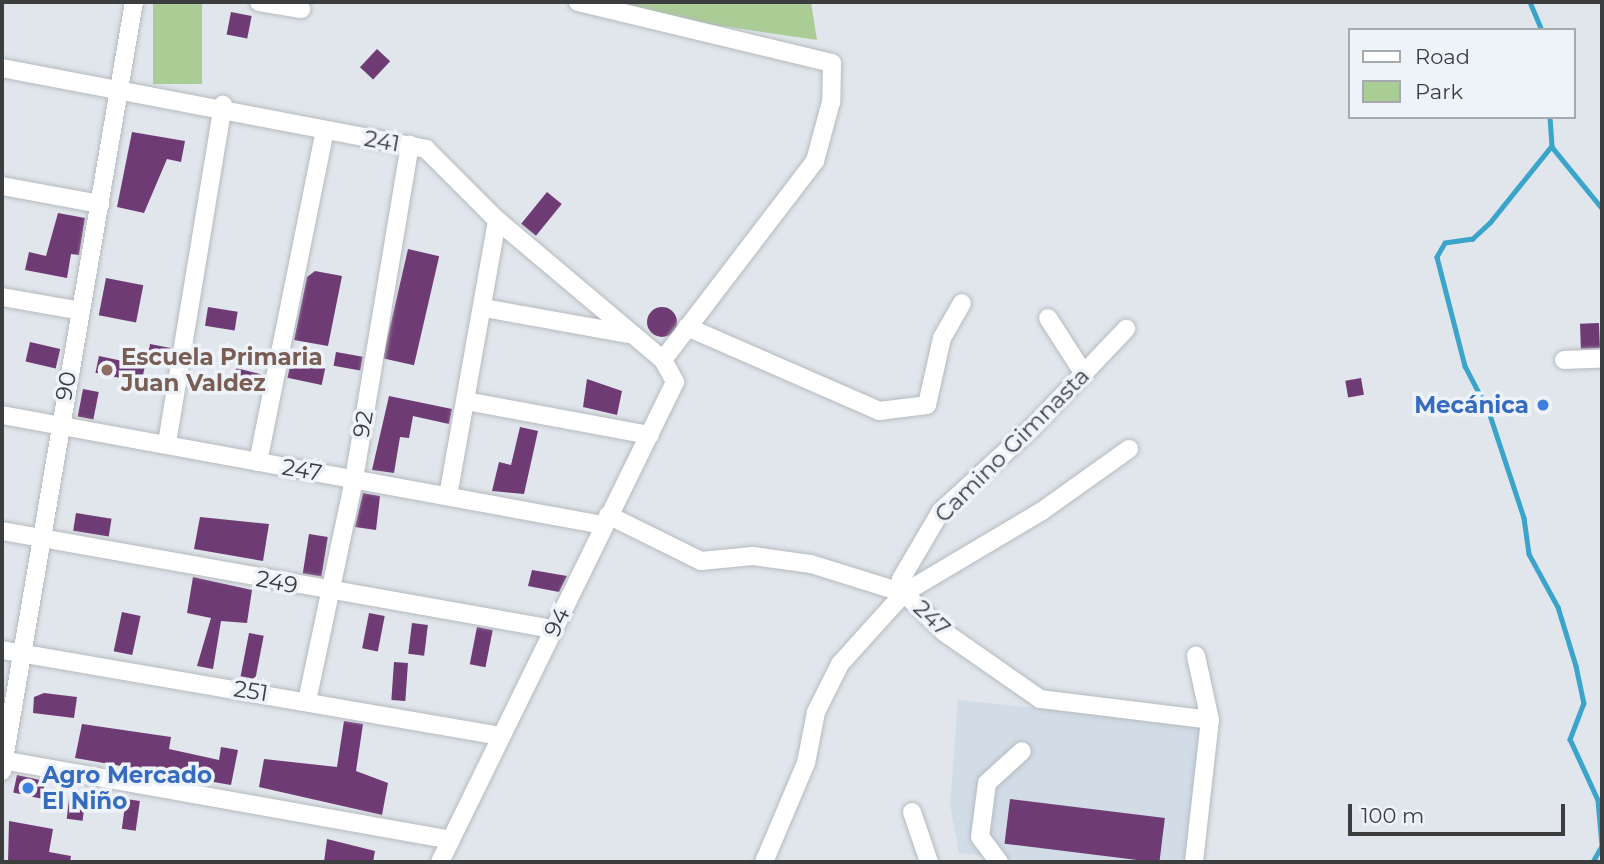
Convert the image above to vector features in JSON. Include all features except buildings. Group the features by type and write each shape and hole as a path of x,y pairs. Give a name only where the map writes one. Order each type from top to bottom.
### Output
{"street":[{"name":"90","path":"2,764 39,537 134,2"},
{"path":"259,2 300,9"},
{"path":"578,2 832,63 831,102 816,161 663,360"},
{"name":"241","path":"2,68 223,106 325,131 410,145 441,158 497,220 663,360 675,382"},
{"path":"167,443 223,106"},
{"path":"258,462 325,131"},
{"name":"92","path":"307,701 354,479 410,145"},
{"path":"2,186 100,204"},
{"path":"448,496 484,308 497,220"},
{"path":"2,297 81,311"},
{"path":"687,327 879,411 927,405 942,338 962,303"},
{"path":"484,308 631,335"},
{"path":"1048,318 1084,373"},
{"name":"Camino Gimnasta","path":"764,862 806,763 816,712 840,664 904,593 901,579 941,511 1126,329"},
{"path":"1564,360 1602,359"},
{"name":"94","path":"440,862 605,520 675,382"},
{"path":"466,401 650,435"},
{"name":"247","path":"2,415 448,496 605,520 701,561 752,556 811,564 904,593 944,632 1040,699 1210,720"},
{"path":"904,593 1042,511 1129,449"},
{"name":"249","path":"2,531 328,592 553,629"},
{"name":"251","path":"2,650 500,736"},
{"path":"1194,862 1210,720 1196,656"},
{"path":"999,862 980,837 988,783 1022,751"},
{"path":"2,764 451,840"},
{"path":"912,812 929,862"}],"shaded area":[{"path":"958,700 1203,725 1187,862 1035,862 959,853 950,805"}],"green space":[{"path":"153,2 202,2 202,84 153,84"},
{"path":"616,2 811,2 817,40 708,24"}],"waterway":[{"path":"1530,2 1541,28"},
{"path":"1550,119 1552,146 1491,222 1473,239 1445,243 1437,257 1465,366 1489,412 1524,518 1529,554 1558,607 1576,666 1584,703 1570,739 1598,800 1602,846 1593,862"},
{"path":"1552,147 1602,208"}],"place":[{"name":"Escuela Primaria Juan Valdez","path":"107,370"},
{"name":"Mecánica","path":"1543,405"},
{"name":"Agro Mercado El Niño","path":"28,788"}]}
